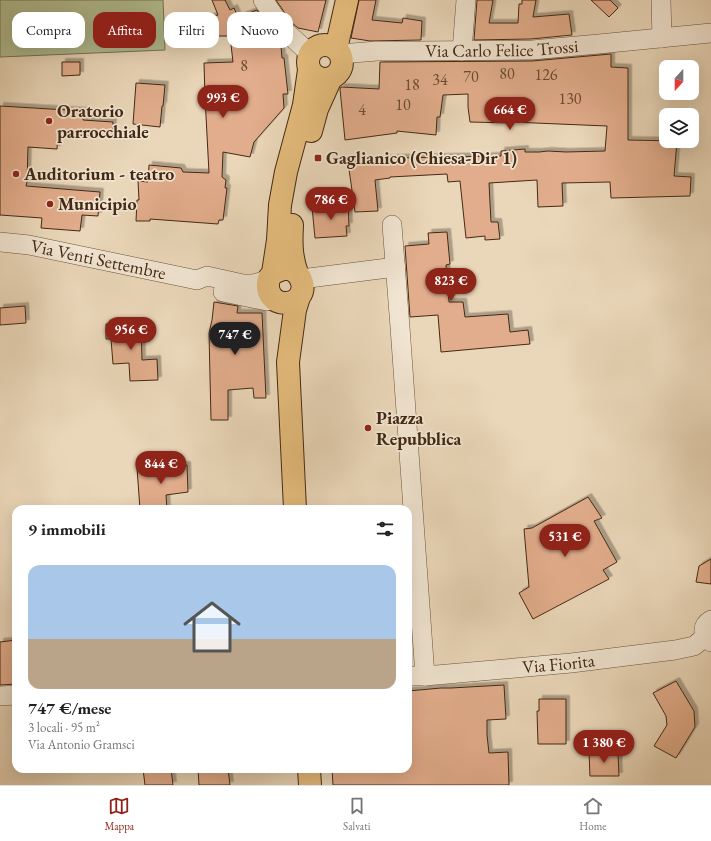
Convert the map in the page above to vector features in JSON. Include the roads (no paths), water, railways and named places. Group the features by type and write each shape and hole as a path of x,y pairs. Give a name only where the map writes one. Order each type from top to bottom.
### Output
{"main road":[{"path":"295,505 288,362 299,283 292,254 291,240 293,207 299,175 317,109 331,78 321,79 316,77 324,54 336,0"},
{"path":"288,362 280,334 274,300 270,294 268,286 278,240 281,201 286,172 304,106 347,0"},
{"path":"271,276 283,269 291,270 299,283"},
{"path":"274,300 282,303 292,302 299,283"},
{"path":"309,773 310,785"}],"street":[{"path":"263,0 283,29 324,54"},
{"path":"462,51 466,0"},
{"path":"661,0 662,38"},
{"name":"Via Carlo Felice Trossi","path":"324,54 377,51 532,50 711,33"},
{"path":"392,225 400,333 408,505"},
{"name":"Via Venti Settembre","path":"0,242 29,245 197,280 207,276 243,284 252,284 261,282 271,276"},
{"path":"299,283 396,267"},
{"name":"Via Venti Settembre","path":"197,280 204,288 267,302 274,300"},
{"path":"412,590 416,676"},
{"name":"Via Fiorita","path":"416,676 571,664 675,650 694,646 709,633"},
{"path":"0,696 12,695"}],"place":[{"name":"Oratorio parrocchiale","path":"49,121"},
{"name":"Gaglianico (Chiesa-Dir 1)","path":"318,158"},
{"name":"Auditorium - teatro","path":"16,174"},
{"name":"Municipio","path":"50,204"},
{"name":"Piazza Repubblica","path":"368,428"}]}
